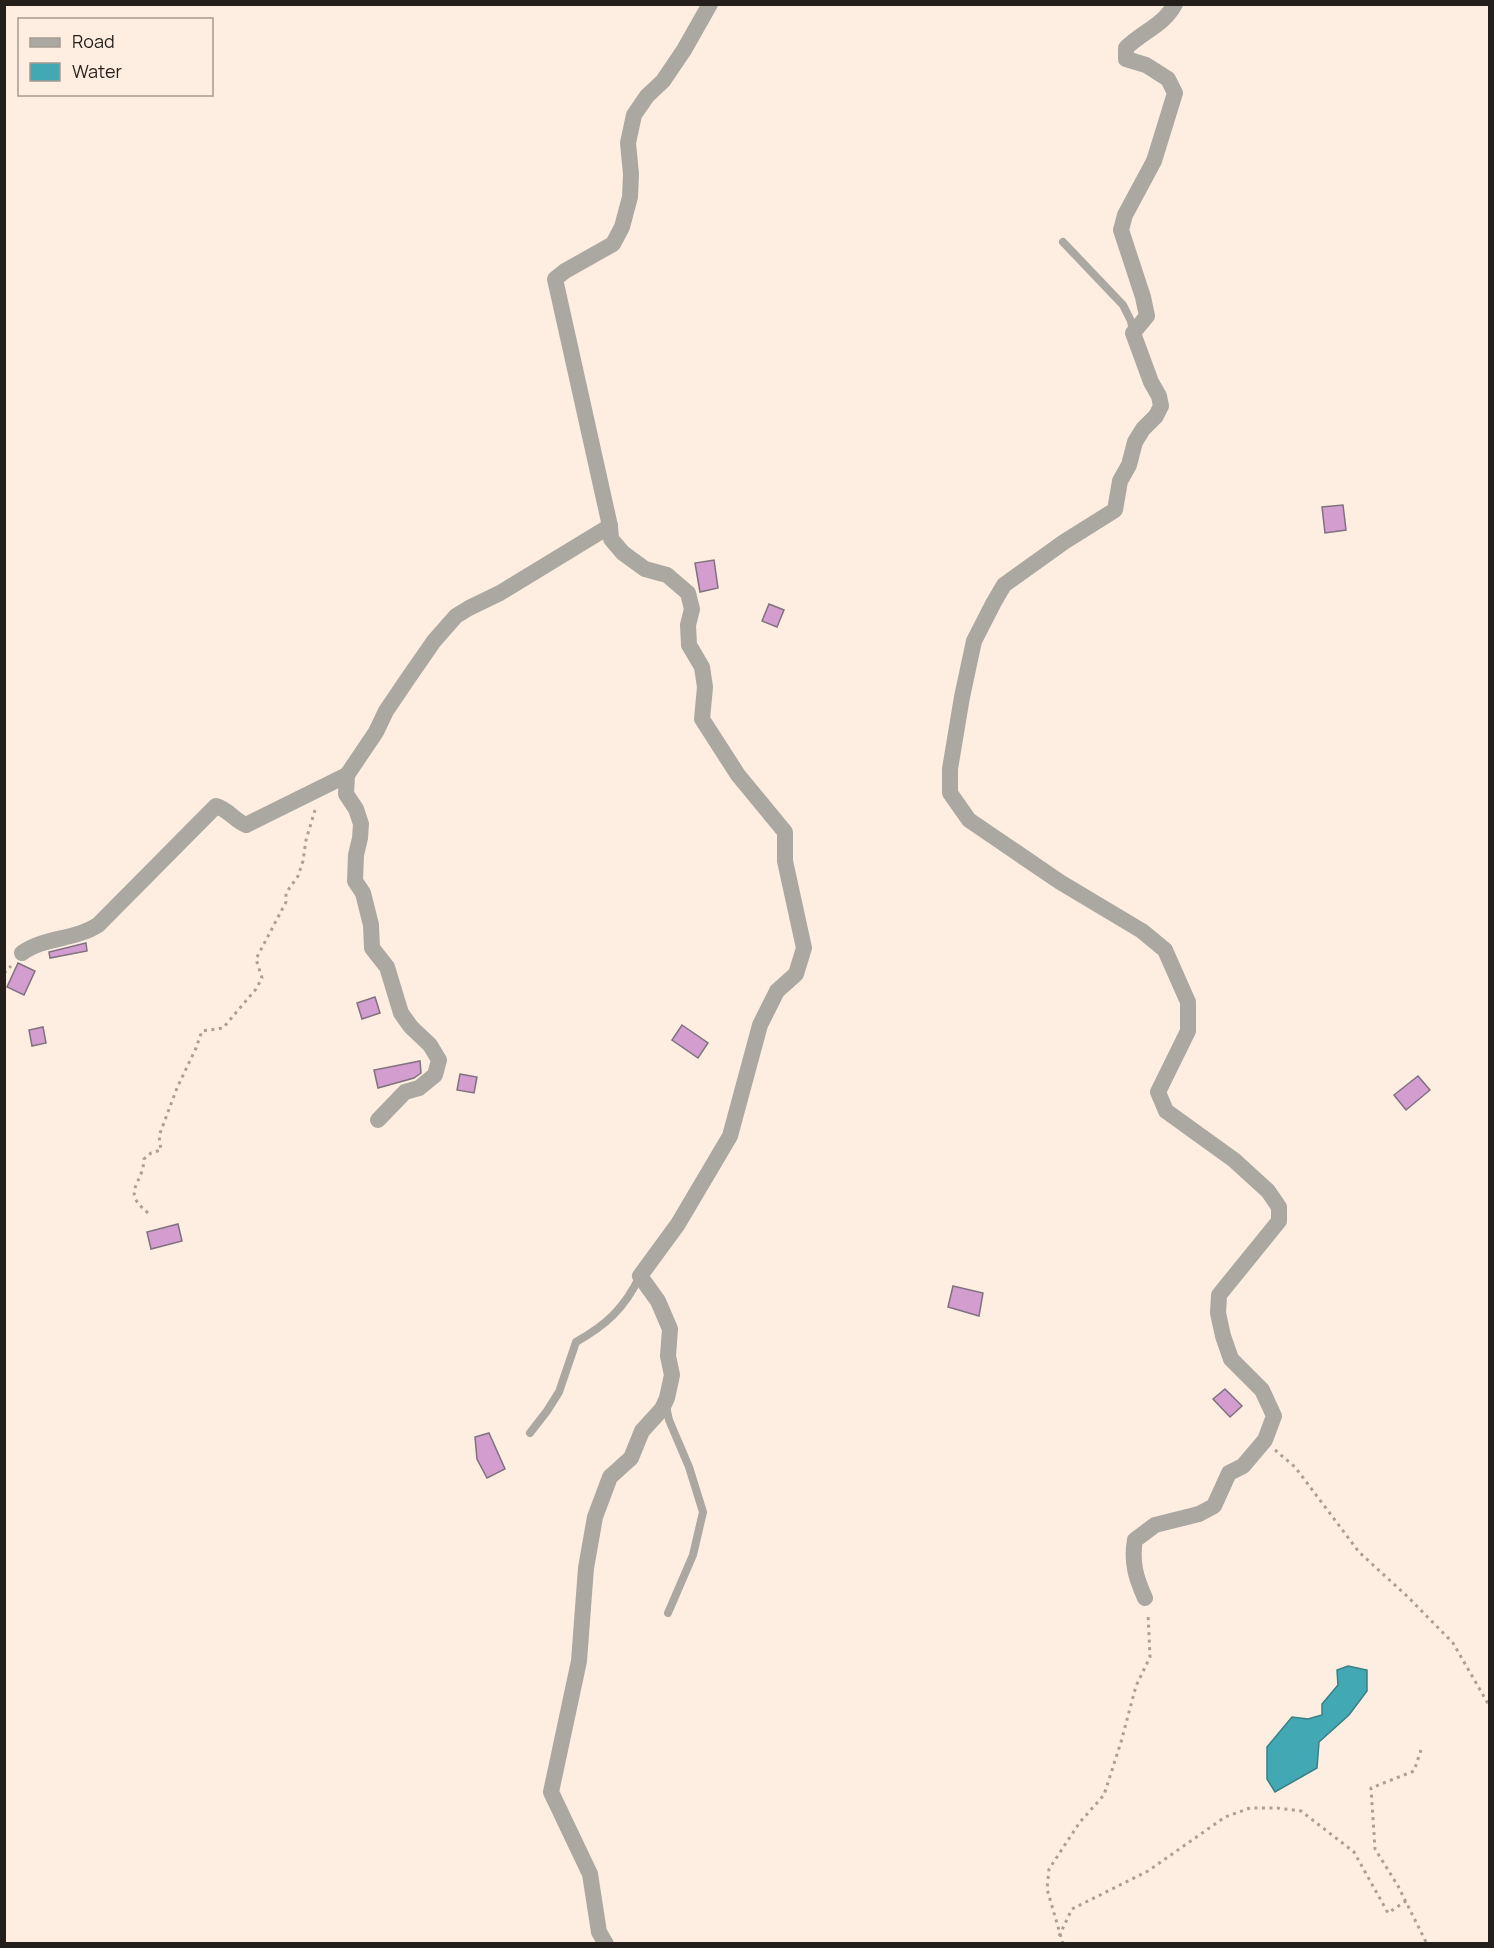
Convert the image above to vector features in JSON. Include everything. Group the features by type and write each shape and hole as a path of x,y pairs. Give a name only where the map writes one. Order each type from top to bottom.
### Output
{"street":[{"path":"606,1944 599,1932 590,1874 551,1792 579,1661 586,1568 595,1517 610,1477 632,1458 642,1431 662,1409 672,1375 668,1356 669,1329 658,1301 640,1276 678,1224 730,1136 760,1025 777,991 795,974 804,948 785,861 785,832 738,775 702,719 705,687 702,667 689,645 688,626 692,609 688,592 667,575 645,569 623,553 611,539 555,279 613,244 622,227 630,197 628,143 634,115 647,96 663,81 710,4"},
{"path":"1145,1598 1136,1578 1132,1557 1135,1540 1155,1525 1199,1514 1214,1506 1229,1473 1243,1466 1265,1440 1274,1416 1262,1390 1231,1359 1218,1313 1220,1296 1279,1221 1279,1207 1268,1191 1234,1160 1166,1111 1158,1092 1188,1031 1188,1002 1165,950 1142,931 1060,882 969,820 950,793 950,769 974,641 1004,585 1064,542 1115,510 1120,481 1129,465 1135,442 1143,429 1156,416 1161,405 1133,333 1147,316 1121,230 1125,215 1154,161 1175,93 1168,78 1146,65 1126,59 1126,48 1136,38 1169,16 1175,4"},
{"path":"22,953 33,945 88,931 98,925 216,806 221,807 246,825 347,775 376,732 386,711 434,640 456,616 501,592 610,526"},
{"path":"347,775 346,794 356,809 361,824 355,880 363,892 371,925 372,948 387,967 401,1013 411,1027 430,1045 439,1060 435,1075 419,1088 405,1092 378,1120"}],"lane":[{"path":"1063,242 1123,305 1131,321 1133,333"},
{"path":"530,1433 559,1392 576,1342 601,1328 613,1316 631,1294 640,1276"},
{"path":"665,1402 669,1420 689,1467 703,1512 693,1555 668,1613"}],"path":[{"path":"148,1213 137,1203 134,1193 135,1185 144,1170 144,1159 151,1153 161,1150 159,1136 202,1031 223,1028 262,978 256,959 286,902 286,893 298,876 318,796 316,791"},
{"path":"1265,1440 1295,1467 1359,1552 1453,1643 1490,1707"},
{"path":"1063,1944 1047,1889 1049,1869 1080,1822 1104,1795 1122,1743 1136,1686 1150,1657 1150,1623 1145,1598"},
{"path":"1421,1750 1414,1771 1371,1788 1375,1849 1406,1901 1427,1944"},
{"path":"1059,1936 1071,1909 1148,1871 1226,1817 1250,1808 1301,1811 1354,1852 1388,1912 1406,1901"}],"water":[{"path":"1348,1666 1367,1670 1367,1691 1349,1715 1319,1742 1317,1768 1275,1792 1267,1779 1267,1747 1292,1717 1308,1719 1322,1715 1322,1704 1338,1685 1337,1670"}],"building":[{"path":"1343,505 1346,530 1325,533 1322,507"},
{"path":"714,560 718,588 700,592 695,563"},
{"path":"769,604 784,610 777,627 762,621"},
{"path":"86,943 87,951 50,958 49,952"},
{"path":"18,963 35,971 24,995 7,987"},
{"path":"375,997 380,1013 362,1019 357,1003"},
{"path":"682,1025 708,1043 698,1058 672,1040"},
{"path":"43,1027 46,1043 32,1046 29,1030"},
{"path":"420,1061 421,1073 414,1078 378,1088 374,1070"},
{"path":"460,1074 477,1077 474,1093 457,1090"},
{"path":"1418,1076 1430,1090 1406,1110 1394,1095"},
{"path":"178,1224 182,1241 151,1249 147,1232"},
{"path":"953,1286 983,1293 979,1316 948,1307"},
{"path":"1225,1389 1242,1406 1230,1417 1213,1399"},
{"path":"489,1433 505,1469 487,1478 477,1459 475,1437"}]}
